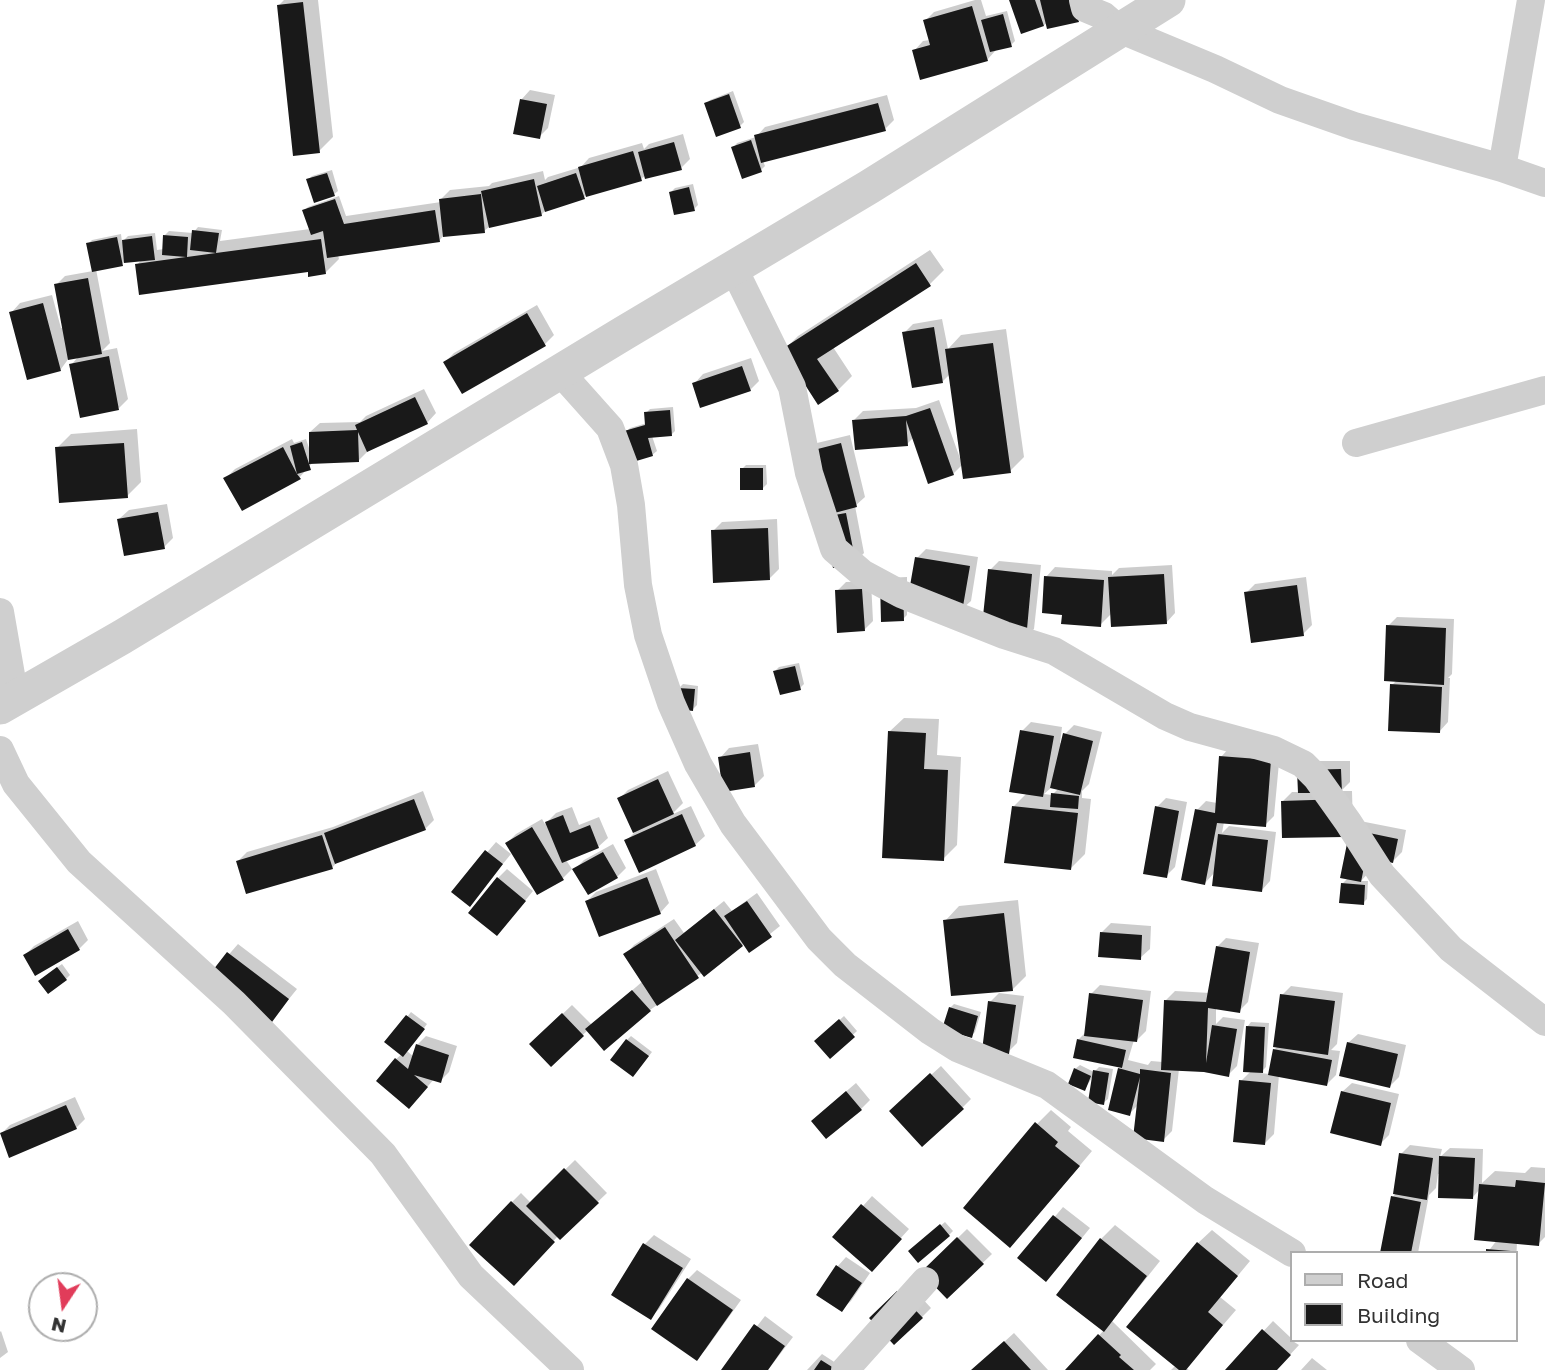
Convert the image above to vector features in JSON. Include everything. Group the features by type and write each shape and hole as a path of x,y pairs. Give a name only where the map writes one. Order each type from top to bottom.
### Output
{"street":[{"path":"1083,0 1085,8 1104,16 1119,29 1215,69 1280,100 1354,126 1545,183"},
{"path":"0,612 8,703 869,187 1168,0"},
{"path":"1502,168 1531,0"},
{"path":"733,267 792,387 809,473 834,548 862,573 884,586 1004,635 1054,651 1165,716 1190,727 1274,750 1303,764 1316,777 1382,875 1443,940 1545,1022"},
{"path":"559,372 610,428 624,465 638,584 648,635 671,703 698,764 733,824 819,939 845,965 930,1031 957,1048 1047,1084 1205,1200 1290,1252"},
{"path":"1356,443 1545,390"},
{"path":"0,750 16,784 79,862 234,1003 300,1068 383,1154 471,1276 570,1370"},
{"path":"845,1370 925,1281"},
{"path":"1423,1342 1461,1370"}],"building":[{"path":"1009,0 1035,0 1044,26 1021,34"},
{"path":"1040,0 1073,0 1079,22 1047,29"},
{"path":"303,2 320,153 293,156 277,5"},
{"path":"972,6 988,61 920,80 912,50 930,45 923,20"},
{"path":"1003,14 1012,47 990,52 981,20"},
{"path":"729,94 741,128 716,137 704,103"},
{"path":"520,99 547,104 540,139 513,134"},
{"path":"878,103 886,131 761,163 754,135"},
{"path":"751,140 762,172 742,179 731,147"},
{"path":"674,142 682,170 645,179 638,152"},
{"path":"633,151 642,181 586,197 578,167"},
{"path":"327,173 335,196 314,203 306,179"},
{"path":"576,173 585,199 545,212 537,186"},
{"path":"534,179 542,216 489,228 481,191"},
{"path":"689,187 695,211 674,215 669,192"},
{"path":"481,194 485,233 443,237 439,199"},
{"path":"335,199 344,224 435,210 440,242 327,258 323,231 311,235 302,210"},
{"path":"192,230 219,233 216,253 190,250"},
{"path":"163,235 188,237 187,257 321,239 326,274 308,277 308,272 139,295 135,264 186,257 162,255"},
{"path":"152,236 155,260 124,263 122,240"},
{"path":"117,237 123,266 92,272 86,243"},
{"path":"916,263 931,286 817,359 839,391 818,405 782,349"},
{"path":"88,278 102,354 68,360 54,284"},
{"path":"43,303 61,371 27,380 9,312"},
{"path":"527,313 546,346 462,394 443,362"},
{"path":"934,327 943,383 912,388 902,332"},
{"path":"993,343 1011,473 963,479 945,349"},
{"path":"109,356 119,410 80,418 69,364"},
{"path":"742,366 751,391 700,408 692,383"},
{"path":"415,397 428,424 367,452 358,432 359,462 309,464 309,432 357,430 355,425"},
{"path":"930,408 954,475 928,484 906,420 908,446 855,450 852,420 906,416"},
{"path":"670,410 672,436 648,438 653,456 633,462 624,431 645,425 644,412"},
{"path":"302,442 311,470 297,474 290,446"},
{"path":"124,443 128,498 59,503 55,447"},
{"path":"841,443 857,507 823,516 806,452"},
{"path":"283,447 301,479 242,511 223,478"},
{"path":"740,468 763,468 763,490 740,490"},
{"path":"158,512 165,549 124,556 117,519"},
{"path":"846,513 856,564 833,568 823,517"},
{"path":"768,528 770,580 713,583 711,530"},
{"path":"915,557 970,566 962,612 907,603"},
{"path":"988,569 1032,574 1026,640 981,635"},
{"path":"1164,574 1167,624 1111,627 1108,577"},
{"path":"1044,576 1104,580 1101,627 1061,624 1062,615 1042,613"},
{"path":"880,581 903,581 904,621 881,622"},
{"path":"1297,585 1304,636 1251,643 1244,592"},
{"path":"862,589 865,631 837,633 835,590"},
{"path":"1386,625 1446,628 1444,685 1384,681"},
{"path":"795,666 801,690 780,695 773,671"},
{"path":"1390,684 1442,687 1440,733 1388,731"},
{"path":"677,688 695,689 693,711 676,709"},
{"path":"1020,730 1054,736 1043,797 1009,792"},
{"path":"888,731 926,733 924,769 948,770 944,861 882,858"},
{"path":"1063,733 1093,741 1080,795 1050,788"},
{"path":"750,752 755,787 723,792 718,757"},
{"path":"1219,756 1271,760 1266,827 1217,823 1205,885 1181,880 1195,809 1215,813"},
{"path":"1341,769 1342,793 1298,793 1297,770"},
{"path":"658,779 674,814 633,833 617,798"},
{"path":"1051,793 1079,796 1078,809 1050,807"},
{"path":"414,799 426,830 335,864 324,833"},
{"path":"1344,799 1344,837 1282,838 1281,801"},
{"path":"1012,806 1078,813 1071,870 1004,863"},
{"path":"1155,806 1179,811 1167,878 1143,874"},
{"path":"682,814 696,846 639,873 624,840"},
{"path":"563,815 570,833 590,825 599,848 562,863 545,822"},
{"path":"532,827 564,880 537,895 505,843"},
{"path":"1350,829 1398,839 1393,863 1366,857 1361,882 1340,878"},
{"path":"1218,834 1268,840 1262,892 1212,886"},
{"path":"322,835 333,869 246,894 236,861"},
{"path":"485,850 503,864 470,907 451,892"},
{"path":"603,852 618,878 588,895 572,869"},
{"path":"497,877 526,901 497,936 468,913"},
{"path":"647,877 661,914 599,937 585,901"},
{"path":"1341,883 1365,885 1364,905 1339,903"},
{"path":"747,901 772,937 749,953 724,916"},
{"path":"714,909 743,946 704,977 675,940"},
{"path":"1004,913 1013,991 951,996 943,920"},
{"path":"665,927 699,978 657,1006 623,954"},
{"path":"68,929 80,950 35,976 23,955"},
{"path":"1100,932 1142,935 1141,960 1098,957"},
{"path":"1216,946 1250,952 1240,1013 1208,1008 1206,1063 1212,1025 1237,1029 1229,1077 1204,1072 1161,1070 1164,1000 1206,1002"},
{"path":"227,952 289,999 272,1022 210,974"},
{"path":"57,967 67,980 48,994 38,981"},
{"path":"632,990 651,1011 604,1051 585,1029"},
{"path":"1089,993 1143,1000 1137,1042 1084,1036"},
{"path":"1280,994 1335,1001 1328,1055 1273,1047"},
{"path":"988,1001 1016,1005 1009,1054 982,1051"},
{"path":"949,1007 978,1016 972,1038 942,1029"},
{"path":"562,1013 584,1036 551,1067 529,1044"},
{"path":"406,1015 425,1029 403,1057 384,1042"},
{"path":"839,1019 855,1037 830,1059 814,1041"},
{"path":"1246,1026 1265,1027 1263,1073 1243,1072"},
{"path":"626,1039 649,1056 633,1077 610,1060"},
{"path":"1077,1039 1126,1050 1122,1068 1073,1058"},
{"path":"1347,1042 1398,1054 1390,1088 1339,1076"},
{"path":"416,1044 449,1055 441,1083 414,1075 428,1087 409,1109 376,1081 395,1058 408,1069"},
{"path":"1273,1049 1332,1060 1327,1086 1268,1075"},
{"path":"1074,1068 1091,1076 1085,1091 1068,1084"},
{"path":"1118,1068 1140,1074 1140,1069 1171,1073 1164,1142 1133,1138 1140,1077 1130,1116 1108,1110"},
{"path":"1093,1070 1109,1073 1104,1105 1088,1102"},
{"path":"930,1073 964,1109 922,1147 889,1111"},
{"path":"1239,1080 1271,1083 1265,1145 1233,1142"},
{"path":"846,1091 862,1110 826,1139 811,1121"},
{"path":"1341,1091 1391,1103 1381,1146 1330,1133"},
{"path":"66,1105 77,1129 9,1158 0,1133"},
{"path":"1035,1122 1058,1142 1055,1146 1080,1166 1010,1248 963,1208"},
{"path":"1399,1153 1433,1158 1427,1200 1393,1194"},
{"path":"1439,1156 1475,1158 1473,1199 1438,1198"},
{"path":"564,1168 599,1203 560,1240 526,1206"},
{"path":"1516,1180 1545,1183 1539,1246 1474,1240 1479,1184 1515,1187"},
{"path":"1391,1196 1421,1202 1411,1251 1380,1251"},
{"path":"511,1201 555,1242 514,1286 469,1245"},
{"path":"861,1204 902,1239 872,1272 832,1237"},
{"path":"1053,1215 1082,1238 1046,1282 1017,1258"},
{"path":"940,1224 950,1236 918,1263 908,1251"},
{"path":"957,1237 984,1264 947,1299 921,1272"},
{"path":"1100,1238 1147,1276 1104,1332 1056,1295"},
{"path":"1197,1242 1238,1276 1208,1312 1223,1325 1186,1370 1179,1370 1126,1327"},
{"path":"643,1243 683,1268 651,1320 611,1295"},
{"path":"836,1265 862,1283 842,1312 816,1295"},
{"path":"687,1278 733,1310 697,1361 651,1329"},
{"path":"897,1291 923,1318 894,1345 869,1318"},
{"path":"754,1324 785,1346 768,1370 721,1370"},
{"path":"1262,1329 1291,1355 1277,1370 1225,1370"},
{"path":"1098,1334 1121,1355 1119,1357 1134,1370 1065,1370"},
{"path":"1004,1341 1031,1370 971,1370"},
{"path":"821,1360 837,1370 814,1370"}]}
